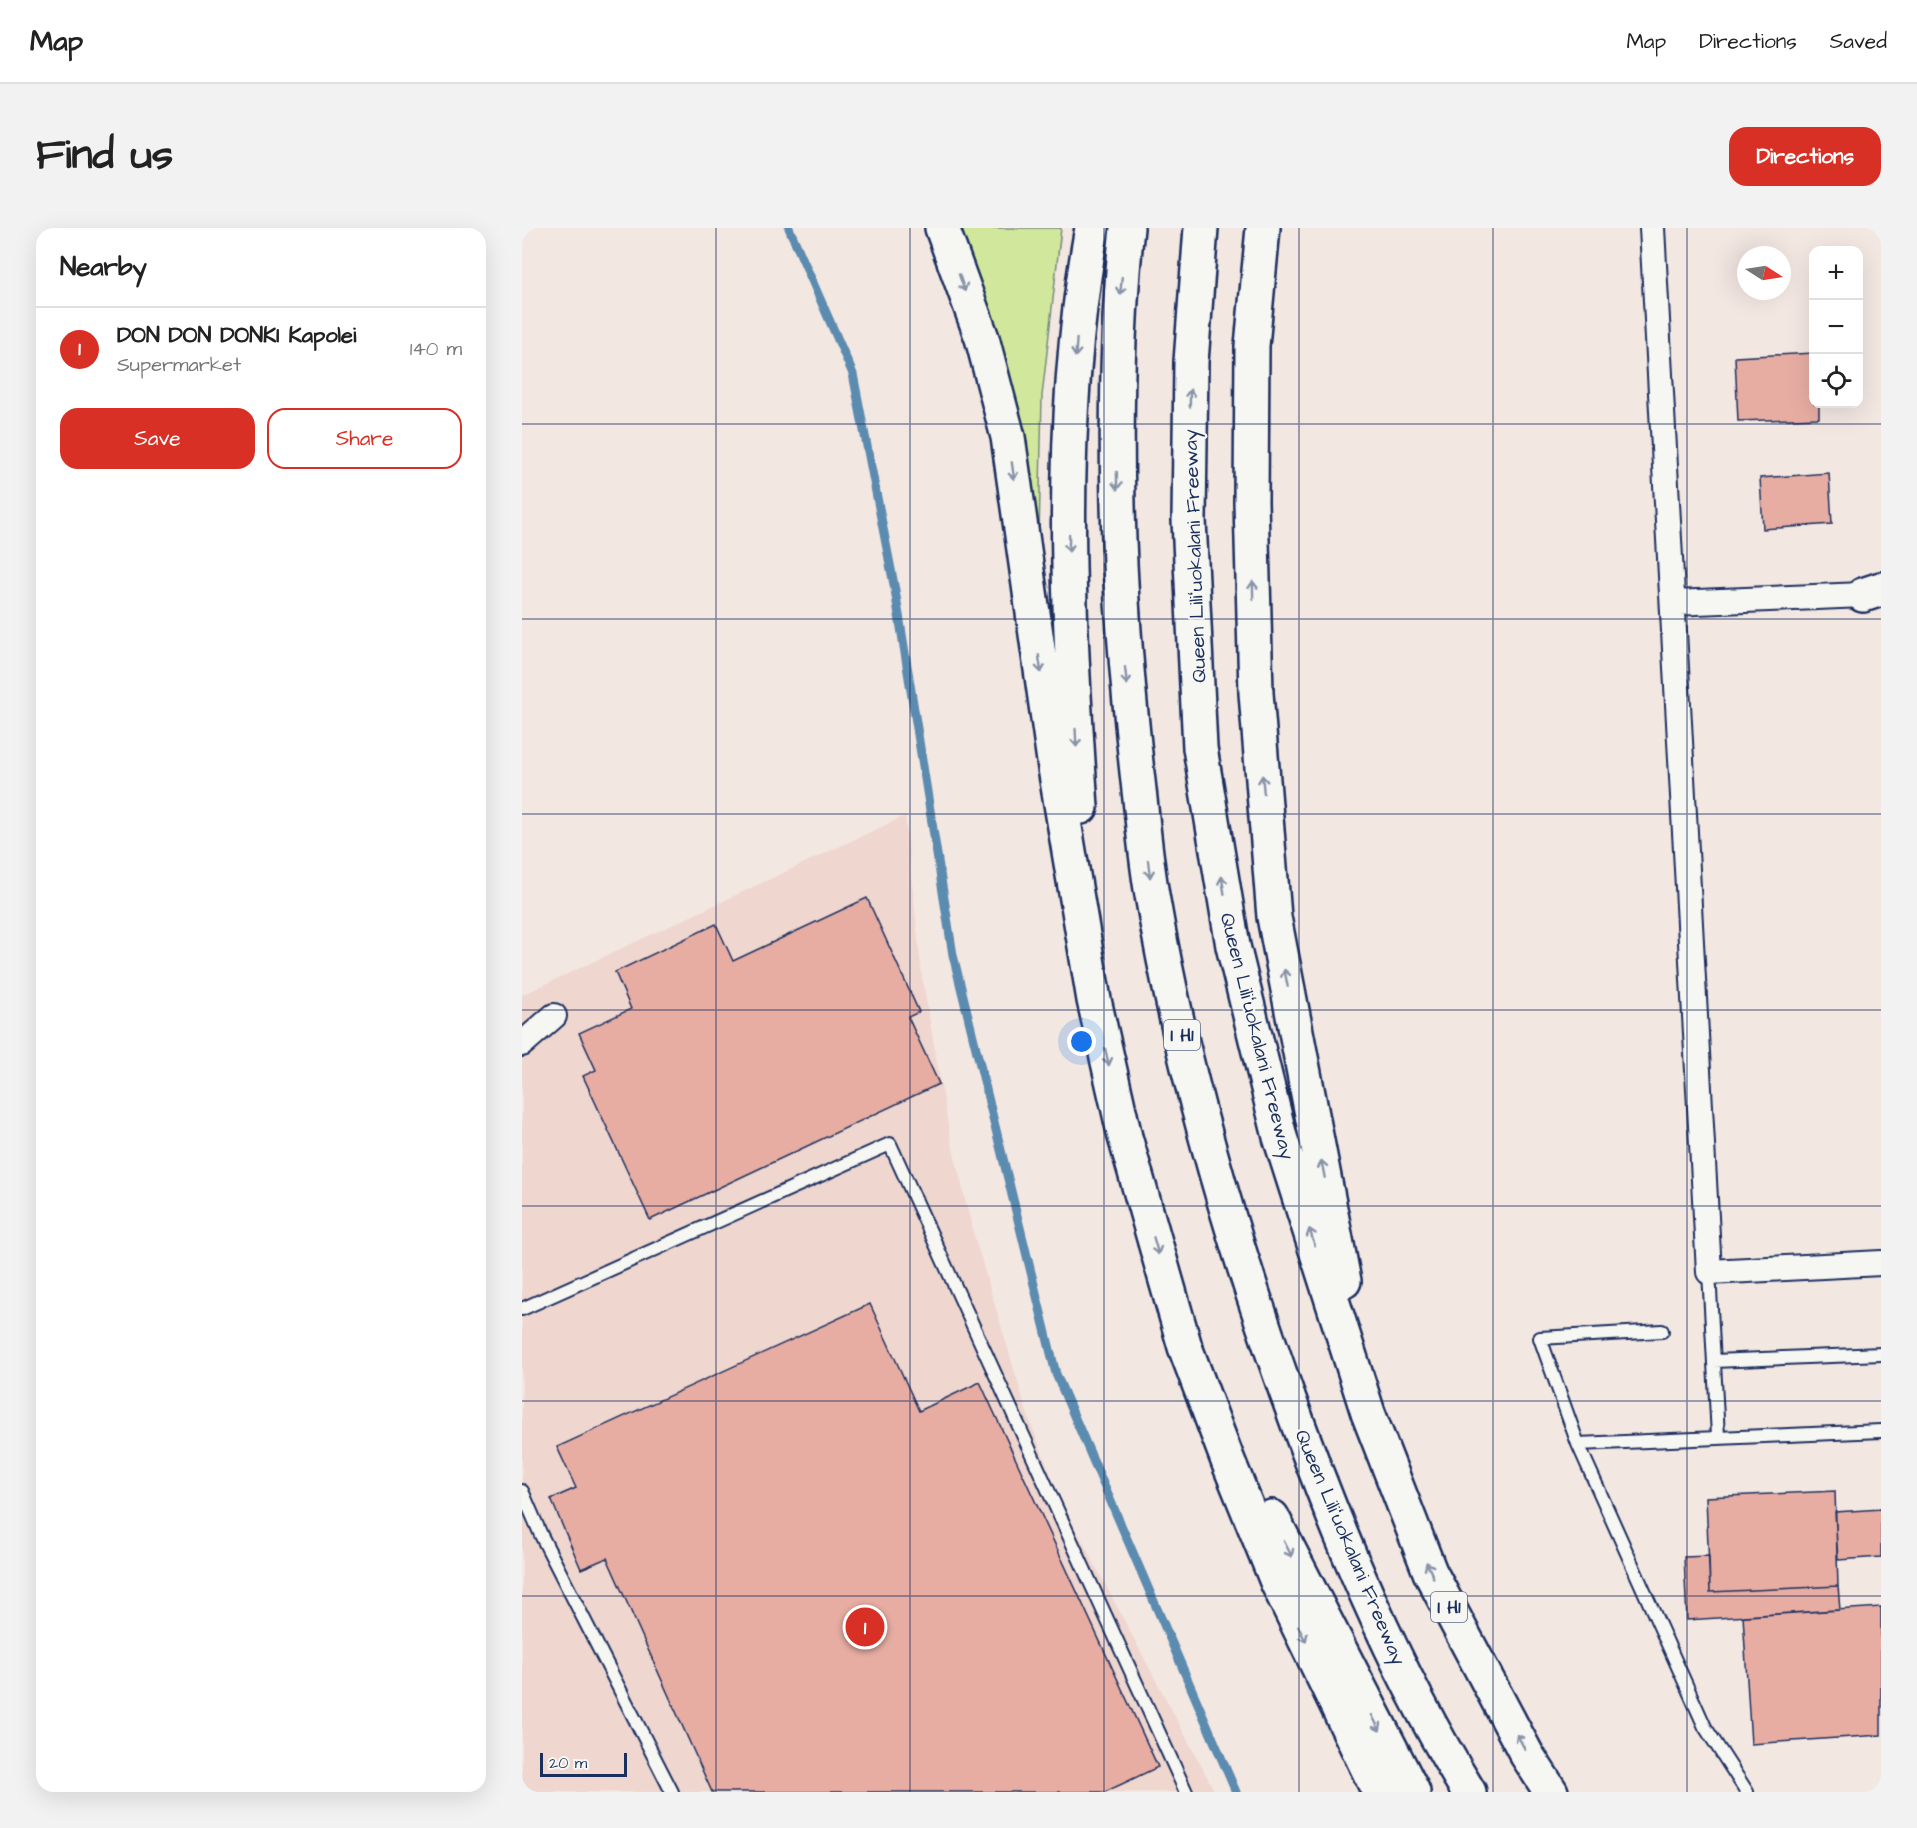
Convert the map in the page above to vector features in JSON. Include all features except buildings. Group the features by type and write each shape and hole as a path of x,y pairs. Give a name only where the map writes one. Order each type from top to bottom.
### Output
{"highway":[{"path":"942,228 982,338 1008,437 1053,757 1094,1000 1125,1137 1185,1347 1228,1461 1278,1584 1379,1792"},
{"path":"1092,228 1080,295 1070,442 1068,596 1094,1000"},
{"name":"Queen Liliʻuokalani Freeway","path":"1127,228 1120,291 1117,444 1124,658 1152,894 1182,1035 1214,1165 1251,1294 1319,1485 1380,1625 1469,1792"},
{"name":"Queen Liliʻuokalani Freeway","path":"1201,228 1191,362 1188,520 1200,748 1233,946 1277,1126 1368,1413 1430,1572 1527,1755 1551,1792"},
{"path":"1263,228 1252,346 1251,502 1256,693 1274,917 1368,1413"},
{"path":"1185,1347 1413,1792"}],"street":[{"path":"1652,228 1709,1272 1881,1263"},
{"path":"1673,603 1875,594"},
{"path":"522,1044 554,1016"}],"lane":[{"path":"522,1309 890,1144 1186,1792"},
{"path":"1709,1272 1718,1436"},
{"path":"1662,1331 1540,1338 1578,1444 1705,1727 1747,1792"},
{"path":"1714,1361 1881,1354"},
{"path":"1578,1444 1718,1436 1881,1431"},
{"path":"522,1491 541,1534 672,1792"}],"shaded area":[{"path":"905,816 922,977 950,1136 973,1232 1028,1416 1060,1499 1215,1792 522,1792 522,995"}],"green space":[{"path":"949,228 1061,228 1042,396 1039,537"}],"waterway":[{"path":"789,228 853,374 895,590 953,955 1056,1374 1236,1792"}],"place":[{"name":"DON DON DONKI Kapolei","path":"865,1627"}]}
